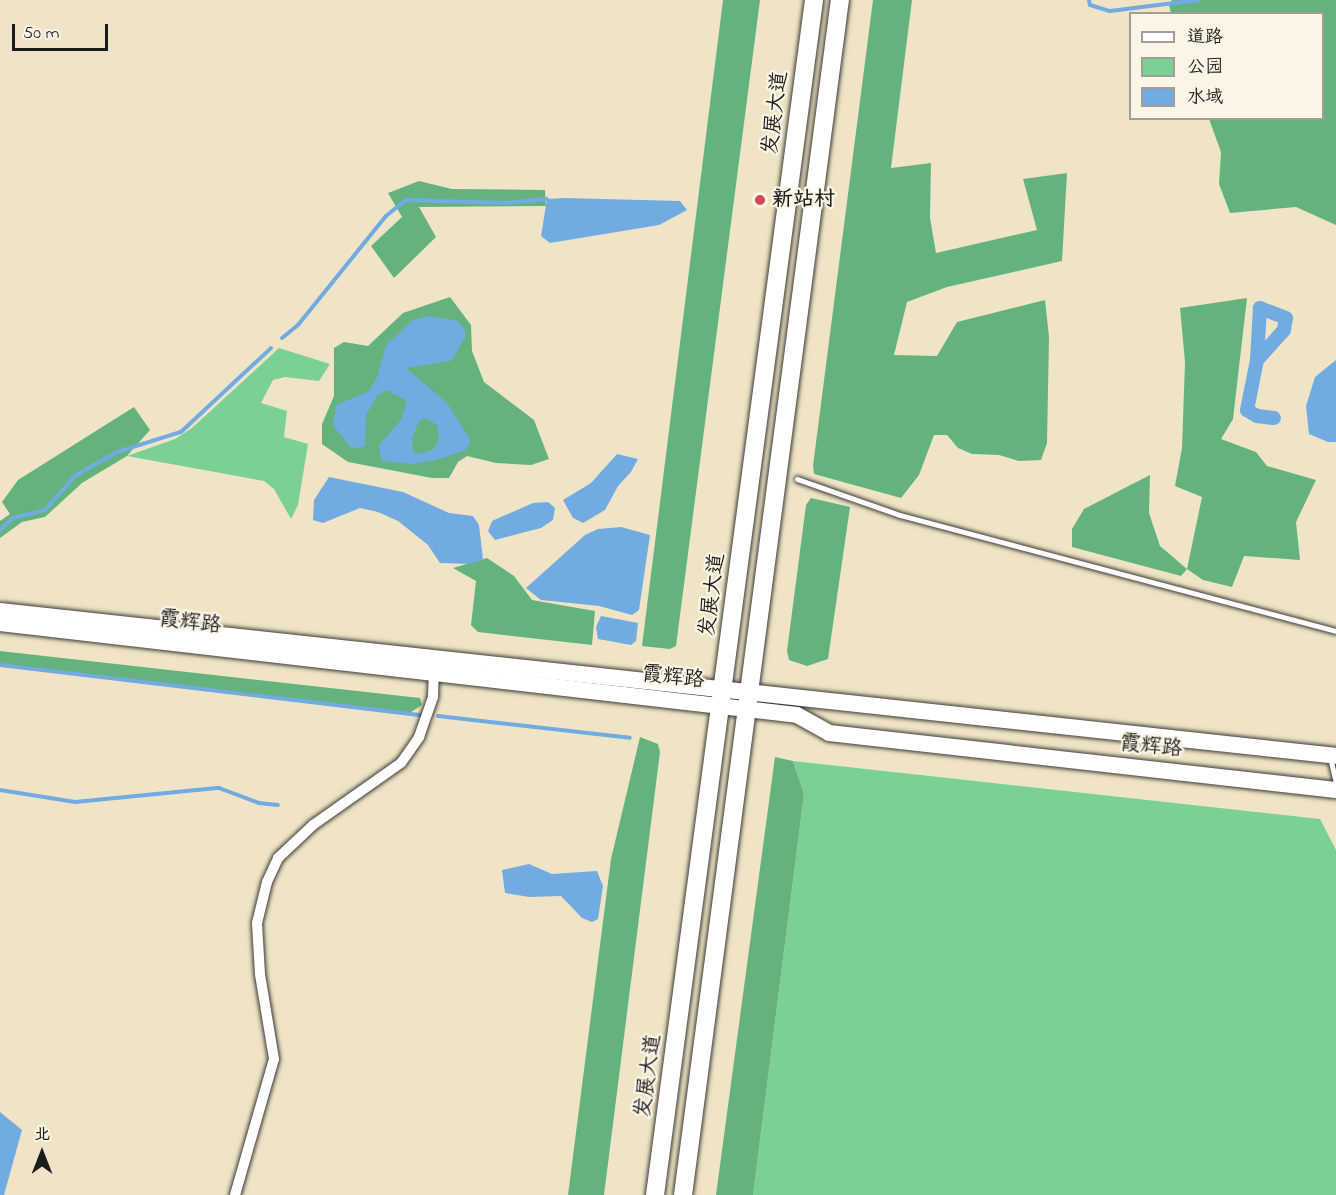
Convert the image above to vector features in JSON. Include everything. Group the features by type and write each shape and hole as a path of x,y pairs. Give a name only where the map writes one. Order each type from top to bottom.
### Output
{"main road":[{"name":"发展大道","path":"655,1195 814,0"},
{"path":"683,1195 840,0"}],"street":[{"name":"霞辉路","path":"0,611 434,667"},
{"name":"霞辉路","path":"0,623 722,697 747,709 797,715 829,733 1336,790"},
{"path":"235,1195 274,1059 260,974 257,924 267,882 278,858 313,825 401,764 419,737 433,697 434,667"},
{"name":"霞辉路","path":"722,697 749,690 1333,756"}],"lane":[{"path":"797,479 900,515 1336,631"},
{"path":"1333,756 1336,782"}],"green space":[{"path":"723,0 760,0 676,646 670,649 642,646"},
{"path":"873,0 912,0 891,168 931,163 930,218 936,253 1037,230 1023,179 1067,173 1062,261 947,287 907,302 894,355 937,356 957,322 1045,300 1049,337 1047,443 1041,460 1019,461 999,455 972,454 958,448 947,435 934,435 919,475 901,498 814,474 813,466"},
{"path":"1172,0 1336,0 1336,225 1296,207 1230,213 1219,184 1221,152 1209,120 1324,120 1324,12 1171,12 1169,5"},
{"path":"419,181 452,189 545,190 546,206 419,207 436,237 394,278 371,246 402,217 388,193"},
{"path":"450,297 471,325 472,351 484,382 534,420 549,459 531,465 496,463 467,456 458,462 449,478 432,478 348,462 322,444 322,424 334,396 334,348 344,342 368,346 403,313"},
{"path":"1247,298 1233,419 1221,439 1256,452 1267,466 1316,480 1296,522 1300,560 1244,556 1232,587 1203,580 1187,569 1202,497 1175,486 1182,448 1185,362 1180,308"},
{"path":"279,348 330,364 319,381 285,377 273,380 261,403 287,411 284,437 308,444 298,505 291,519 274,489 264,481 127,456 175,439 192,428"},
{"path":"134,407 150,430 127,456 82,483 45,517 22,522 0,538 0,521 10,514 2,502 18,480"},
{"path":"1150,475 1149,513 1160,546 1187,569 1181,576 1072,547 1072,529 1084,509"},
{"path":"811,498 850,507 828,659 807,666 789,660 787,651 806,505"},
{"path":"487,558 514,576 532,600 595,611 592,645 478,632 471,625 476,581 453,568"},
{"path":"0,651 420,698 422,705 408,714 0,665"},
{"path":"640,737 658,744 660,752 604,1195 568,1195 611,859"},
{"path":"775,757 793,761 804,794 753,1195 716,1195"},
{"path":"793,761 1320,819 1336,850 1336,1195 753,1195 804,794"}],"water":[{"path":"547,199 680,201 687,210 659,225 550,243 541,236"},
{"path":"430,316 458,321 465,330 465,338 451,361 406,368 447,403 470,439 469,445 464,451 432,461 412,464 381,461 379,445 401,420 406,405 405,400 387,390 377,396 366,415 365,447 351,448 333,425 336,405 368,392 377,378 386,345 413,320","holes":["426,418 437,425 439,439 434,449 419,454 413,451 412,438 419,421"]},
{"path":"1336,360 1336,442 1328,442 1309,434 1306,406 1315,377"},
{"path":"617,454 638,459 631,472 618,486 605,510 583,523 573,518 563,500 591,483"},
{"path":"329,477 403,492 449,513 473,516 479,525 483,559 470,564 440,563 428,545 398,521 378,512 360,508 323,523 313,520 314,500"},
{"path":"548,502 555,508 553,520 541,528 495,540 488,531 492,521 533,503"},
{"path":"621,527 650,535 639,610 632,615 599,606 541,600 526,588 585,535 598,529"},
{"path":"601,616 638,623 636,641 631,645 598,639 596,627"},
{"path":"529,864 552,874 597,871 603,886 598,919 592,922 582,918 561,896 529,897 505,893 502,870"},
{"path":"0,1112 22,1130 4,1195 0,1195"}],"waterway":[{"path":"1089,0 1090,5 1110,11 1198,0"},
{"path":"282,338 298,325 386,216 406,200 505,203 547,199"},
{"path":"1257,360 1284,330 1286,318 1260,308 1257,360 1247,410 1257,416 1274,418"},
{"path":"0,530 13,518 45,510 76,475 117,452 181,432 271,348"},
{"path":"0,665 421,715"},
{"path":"438,716 630,738"},
{"path":"0,790 75,802 219,788 259,803 278,805"}],"place":[{"name":"新站村","path":"760,200"}]}
